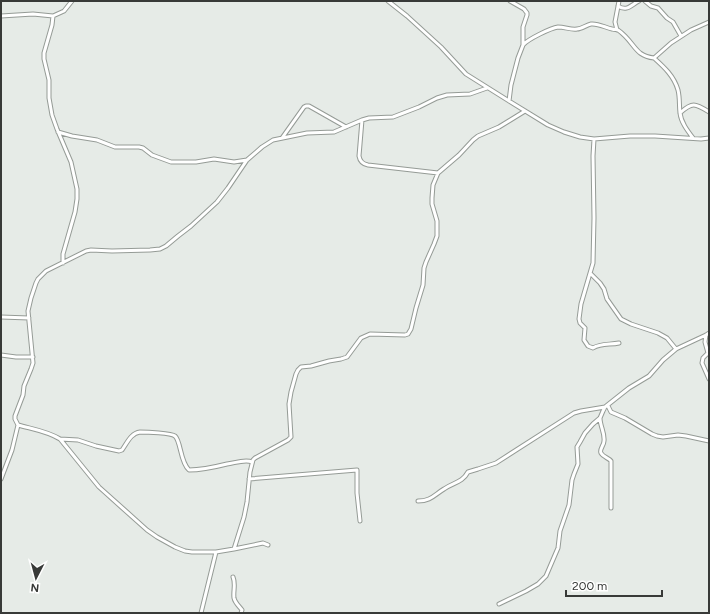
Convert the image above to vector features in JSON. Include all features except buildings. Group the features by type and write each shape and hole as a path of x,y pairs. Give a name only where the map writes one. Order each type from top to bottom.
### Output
{"street":[{"path":"1,16 33,14 53,16 64,11 72,1"},
{"path":"388,1 441,47 466,74 509,102 548,125 564,132 580,137 594,138 630,136 709,138"},
{"path":"509,102 510,90 523,45 523,27 527,13 524,9 510,1"},
{"path":"617,30 615,22 619,1"},
{"path":"618,6 622,9 626,9 639,1"},
{"path":"646,1 651,6 658,8 673,22 682,36"},
{"path":"53,16 44,53 49,80 50,106 54,123 71,162 77,189 75,212 63,254 63,263"},
{"path":"654,58 668,45 691,30 709,22"},
{"path":"523,45 527,41 548,30 558,27 573,30 593,24 620,31 640,54 654,58 670,73 678,91 680,113 687,130 693,138"},
{"path":"1,480 12,450 18,425 15,416 31,369 33,357 28,311 38,279 46,271 86,250 150,250 160,249 166,246 217,202 247,160 256,151 273,140 312,133 334,132 369,118 392,117 419,107 436,98 447,95 470,94 487,88"},
{"path":"680,113 690,105 695,104 709,112"},
{"path":"282,138 306,106 346,126"},
{"path":"234,549 244,517 252,462 254,458 291,437 289,404 298,370 301,367 312,366 347,357 361,338 366,335 408,334 412,329 416,308 423,285 424,268 437,236 437,221 432,198 433,185 438,173 460,155 478,136 499,128 525,111"},
{"path":"362,120 359,156 362,163 368,165 438,173"},
{"path":"58,132 97,140 115,147 124,148 139,146 152,155 171,162 214,159 234,162 247,160"},
{"path":"594,138 593,263 581,304 579,319 580,323 585,328 585,342 591,348 599,345 612,345 619,343"},
{"path":"591,274 600,283 604,289 606,299 621,319 658,333 667,338 676,349"},
{"path":"1,317 29,318"},
{"path":"611,508 611,462 610,458 601,453 604,439 600,424 602,411 629,388 650,376 663,360 676,349 708,334"},
{"path":"708,334 705,342 708,353 703,358 702,363 709,379"},
{"path":"1,355 16,358 33,357"},
{"path":"606,407 610,412 625,418 652,434 663,437 678,435 709,441"},
{"path":"418,501 429,500 444,489 461,481 468,472 496,463 574,413 606,407"},
{"path":"499,604 538,584 546,576 558,548 560,531 569,505 572,480 578,464 578,447 586,433 600,418"},
{"path":"18,425 36,429 60,439 78,440 119,451 122,450 136,432 175,436 184,464 189,470 243,461 252,462"},
{"path":"60,439 99,487 147,530 175,547 184,551 192,552 216,552 263,543 268,545"},
{"path":"250,479 357,470 357,492 360,521"},
{"path":"201,613 216,552"},
{"path":"233,577 235,582 234,598 242,610 241,613"}]}
